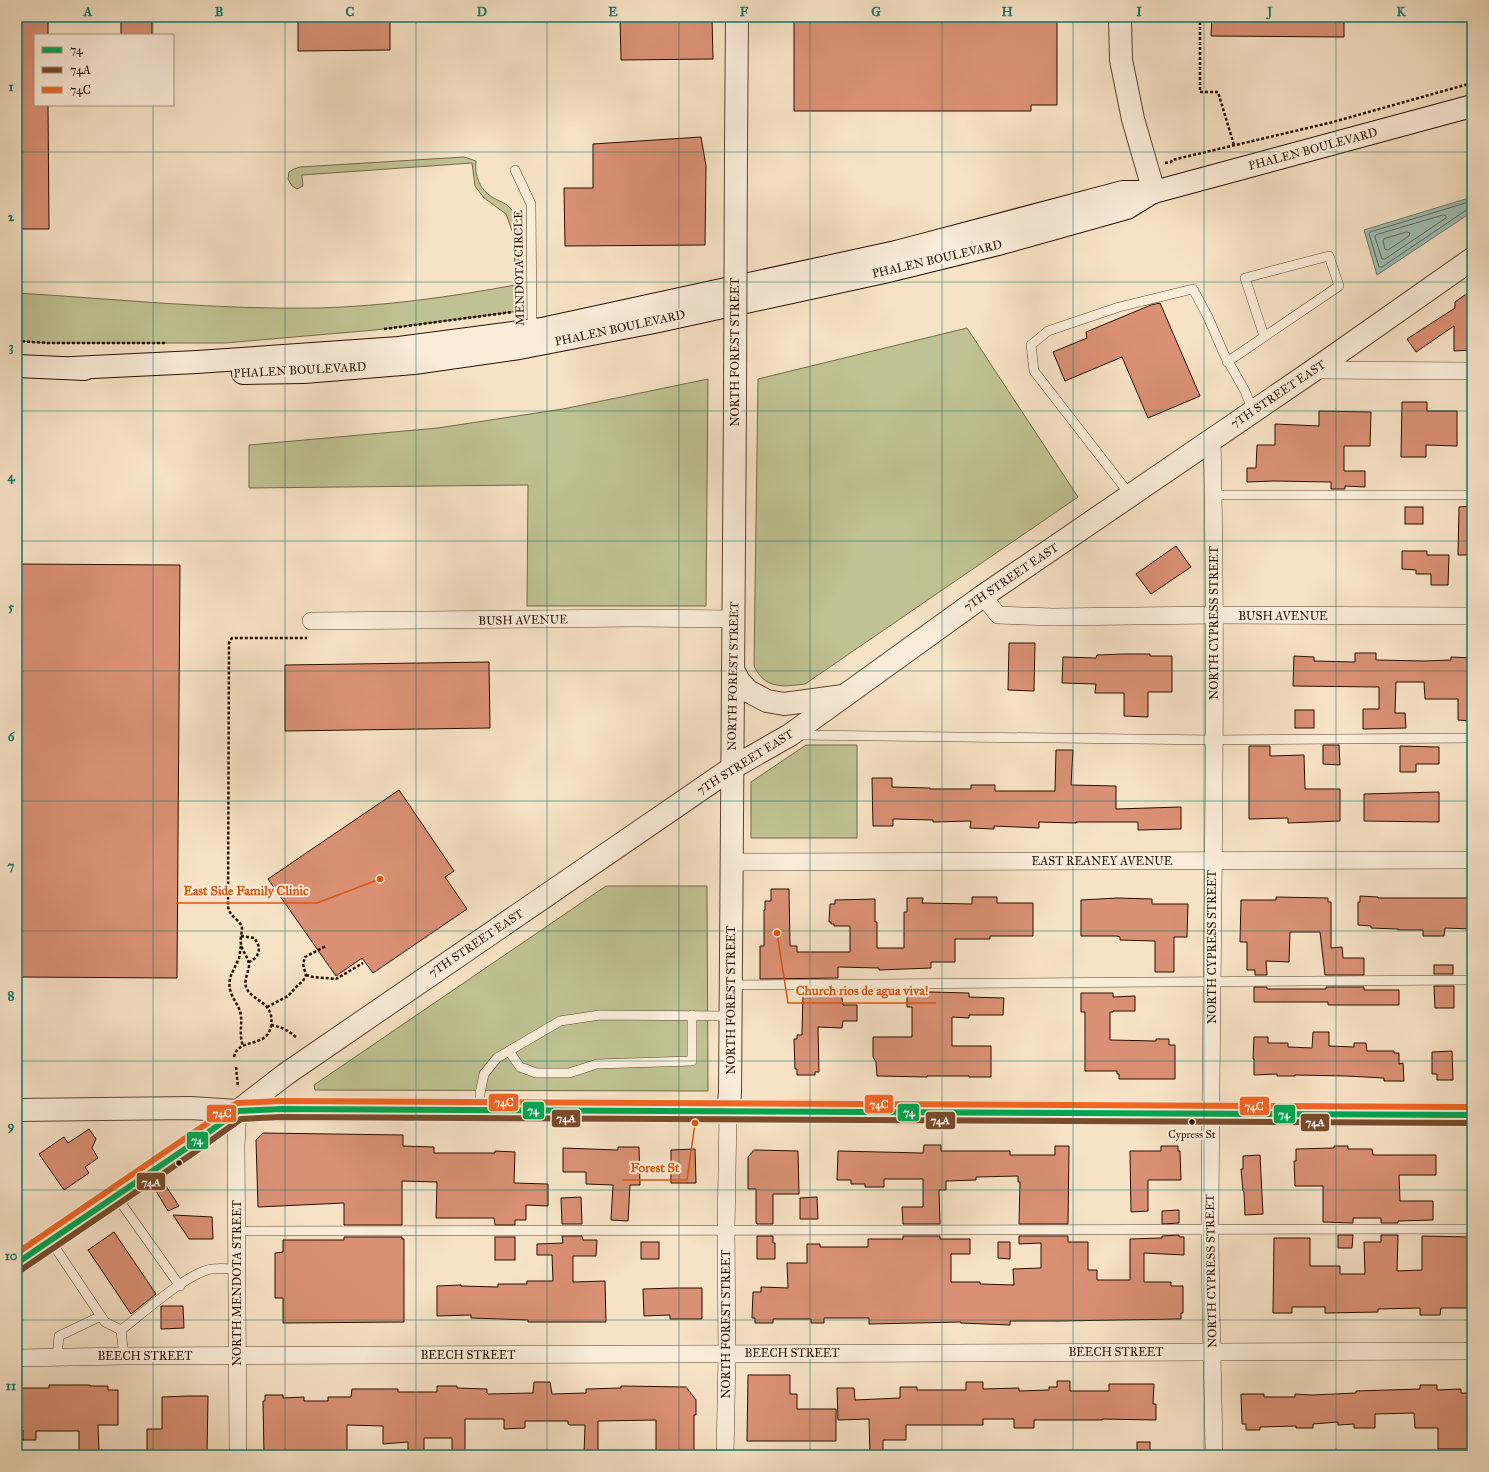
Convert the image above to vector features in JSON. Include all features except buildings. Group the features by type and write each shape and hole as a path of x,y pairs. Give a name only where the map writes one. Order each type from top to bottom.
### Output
{"street":[{"name":"NORTH FOREST STREET","path":"725,1455 727,1354 726,1231 731,1016 737,17"},
{"path":"1120,17 1121,60 1133,119 1154,192"},
{"name":"PHALEN BOULEVARD","path":"17,366 72,368 197,362 399,348 532,328 896,252 1124,192 1154,192 1472,106"},
{"name":"7TH STREET EAST","path":"17,1263 238,1111 286,1074 732,768 790,734 846,696 983,596 1314,370 1472,259"},
{"path":"1314,370 1472,371"},
{"name":"NORTH CYPRESS STREET","path":"1212,439 1214,740 1210,1229 1214,1455"},
{"name":"BUSH AVENUE","path":"983,596 998,615 1053,617 1472,616"},
{"name":"BUSH AVENUE","path":"311,629 636,618 734,619"},
{"path":"733,670 739,681 748,691 767,701 784,704 846,696"},
{"name":"EAST REANEY AVENUE","path":"732,862 1472,860"},
{"path":"17,1110 190,1108 238,1111 281,1109 1472,1115"},
{"name":"NORTH MENDOTA STREET","path":"238,1111 236,1145 238,1231 238,1455"},
{"name":"BEECH STREET","path":"17,1358 124,1356 1472,1351"}],"lane":[{"name":"MENDOTA CIRCLE","path":"514,170 531,204 532,328"},
{"path":"1228,362 1339,286 1329,256 1245,278 1264,336"},
{"path":"1131,496 1034,371 1031,344 1048,331 1119,307 1193,289 1208,317 1228,362 1245,391 1253,411"},
{"path":"1213,495 1472,495"},
{"path":"790,734 1214,740 1472,738"},
{"path":"731,985 1472,980"},
{"path":"480,1110 480,1093 484,1074 497,1058 560,1021 600,1015 731,1016"},
{"path":"509,1051 520,1067 536,1073 569,1074 597,1064 692,1061 692,1015"},
{"path":"116,1196 180,1286"},
{"path":"238,1231 1472,1229"},
{"path":"50,1240 105,1322 121,1330"},
{"path":"121,1330 198,1274 212,1270 237,1270"},
{"path":"57,1357 59,1336 101,1316"},
{"path":"121,1330 124,1356"}],"path":[{"path":"1200,17 1200,92 1218,92 1234,145"},
{"path":"1171,162 1172,160 1333,122 1472,83"},
{"path":"382,329 532,328"},
{"path":"17,341 48,343 171,343"},
{"path":"243,1046 240,1034 241,1014 232,995 229,983 231,973 239,958 241,946 241,925 229,913 227,898 229,643 232,638 311,629"},
{"path":"241,936 254,938 259,945 258,955 248,962"},
{"path":"234,1057 237,1050 243,1046 264,1039 270,1031 271,1025 271,1016 267,1007 258,998 251,994 246,987 248,962 241,946"},
{"path":"267,1007 288,996 298,984 303,981 306,975 303,964 305,957 326,946"},
{"path":"306,975 336,979 363,963"},
{"path":"271,1025 290,1032 296,1038"}],"green space":[{"path":"464,157 476,161 477,177 481,186 488,194 508,206 516,218 518,225 519,311 375,330 225,343 48,343 17,341 17,293 206,306 319,308 418,300 515,285 514,236 506,214 484,198 475,186 472,163 302,175 303,186 297,189 292,186 288,179 289,172 300,167"},
{"path":"967,328 1078,497 805,684 782,686 769,683 758,674 754,666 758,379"},
{"path":"708,379 706,606 527,606 528,485 249,488 249,445 438,428 563,409"},
{"path":"806,745 857,745 857,838 751,838 751,782"},
{"path":"606,886 707,886 708,1091 315,1090 314,1085"}],"water":[{"path":"1472,197 1472,212 1377,275 1364,230"}],"transit line":[{"name":"74C","path":"17,1253 237,1103 281,1101 1472,1107"},
{"name":"74","path":"17,1263 188,1147 238,1111 281,1109 1472,1115"},
{"name":"74A","path":"21,1270 241,1119 281,1117 1472,1123"}],"place":[{"name":"East Side Family Clinic","path":"380,879"},
{"name":"Church rios de agua viva!","path":"777,933"},
{"name":"Cypress St","path":"1192,1122"},
{"name":"Forest St","path":"695,1123"}]}
